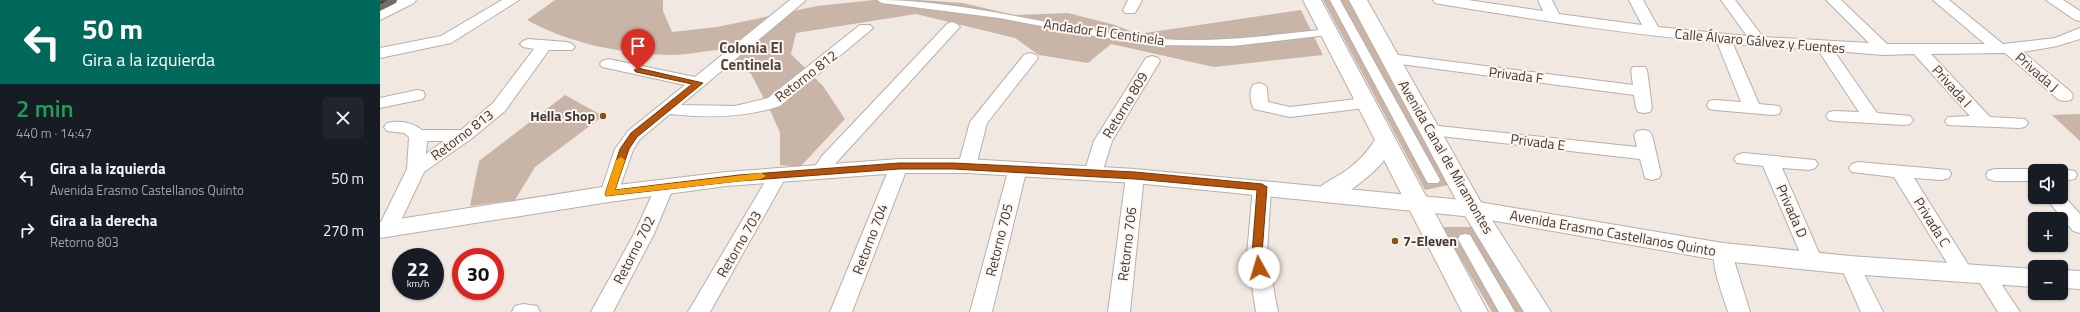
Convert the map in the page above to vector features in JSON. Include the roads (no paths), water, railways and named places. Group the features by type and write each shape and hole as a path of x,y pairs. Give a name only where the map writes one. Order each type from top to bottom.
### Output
{"street":[{"path":"380,16 409,0"},
{"path":"380,53 446,40 512,0"},
{"path":"609,194 624,149 634,135 799,0"},
{"name":"Andador El Centinela","path":"882,0 998,16 1100,34 1159,42 1233,42 1328,32"},
{"path":"1312,0 1417,204 1475,312"},
{"path":"1335,0 1433,180"},
{"name":"Avenida Canal de Miramontes","path":"1358,0 1473,209 1538,312"},
{"name":"Calle Álvaro Gálvez y Fuentes","path":"1440,0 1653,32 1823,47 1884,50 2005,48 2055,42 2079,36"},
{"path":"1545,0 1554,18"},
{"path":"1636,0 1653,32"},
{"path":"1728,0 1760,42"},
{"path":"1833,0 1884,50"},
{"name":"Privada J","path":"1940,0 2005,48 2065,96"},
{"path":"2052,0 2080,18"},
{"path":"821,172 828,160 952,27"},
{"name":"Retorno 812","path":"668,108 696,112 763,107 774,102 865,28"},
{"path":"1722,39 1752,108"},
{"name":"Retorno 813","path":"384,229 416,169 465,135 499,107 536,45 567,47"},
{"path":"1823,47 1872,118"},
{"name":"Privada I","path":"1918,50 1985,122"},
{"path":"967,166 979,122 1030,58"},
{"name":"Privada F","path":"1391,59 1641,91"},
{"name":"Retorno 809","path":"1094,173 1103,141 1152,61"},
{"path":"608,64 699,83"},
{"path":"1639,70 1644,108"},
{"path":"1259,88 1260,105 1290,112 1365,103"},
{"path":"380,103 417,95"},
{"path":"1715,105 1773,110"},
{"path":"1835,116 1904,120"},
{"name":"Privada I","path":"1954,121 2019,123"},
{"path":"393,127 409,128 418,136 465,135"},
{"name":"Privada E","path":"1429,130 1646,154"},
{"path":"1642,135 1652,174"},
{"path":"416,169 418,136"},
{"path":"1326,194 1355,175 1372,160 1385,141"},
{"name":"Privada D","path":"1743,159 1809,164"},
{"name":"Privada D","path":"1770,161 1813,262"},
{"name":"Avenida Erasmo Castellanos Quinto","path":"384,229 665,186 778,175 899,166 967,166 1135,176 1262,187 1473,209 1723,252 1813,262 1974,275 2028,278"},
{"name":"Retorno 704","path":"841,312 899,166"},
{"name":"Retorno 705","path":"981,312 1018,168"},
{"path":"1858,168 1942,174"},
{"name":"Privada C","path":"1900,171 1974,275 2009,312"},
{"name":"Retorno 703","path":"699,312 778,175"},
{"path":"1995,175 2028,176"},
{"name":"Retorno 706","path":"1119,312 1135,176"},
{"name":"Retorno 702","path":"602,312 644,234 665,186"},
{"path":"1262,187 1257,254 1267,312"},
{"path":"2060,204 2080,226"},
{"path":"1465,239 1507,312"},
{"path":"1723,252 1726,270 1739,312"},
{"path":"1850,265 1872,312"},
{"path":"2068,279 2080,280"}],"place":[{"name":"Hella Shop","path":"603,116"},
{"name":"7-Eleven","path":"1395,241"}],"district":[{"name":"Colonia El Centinela","path":"751,56"}]}
